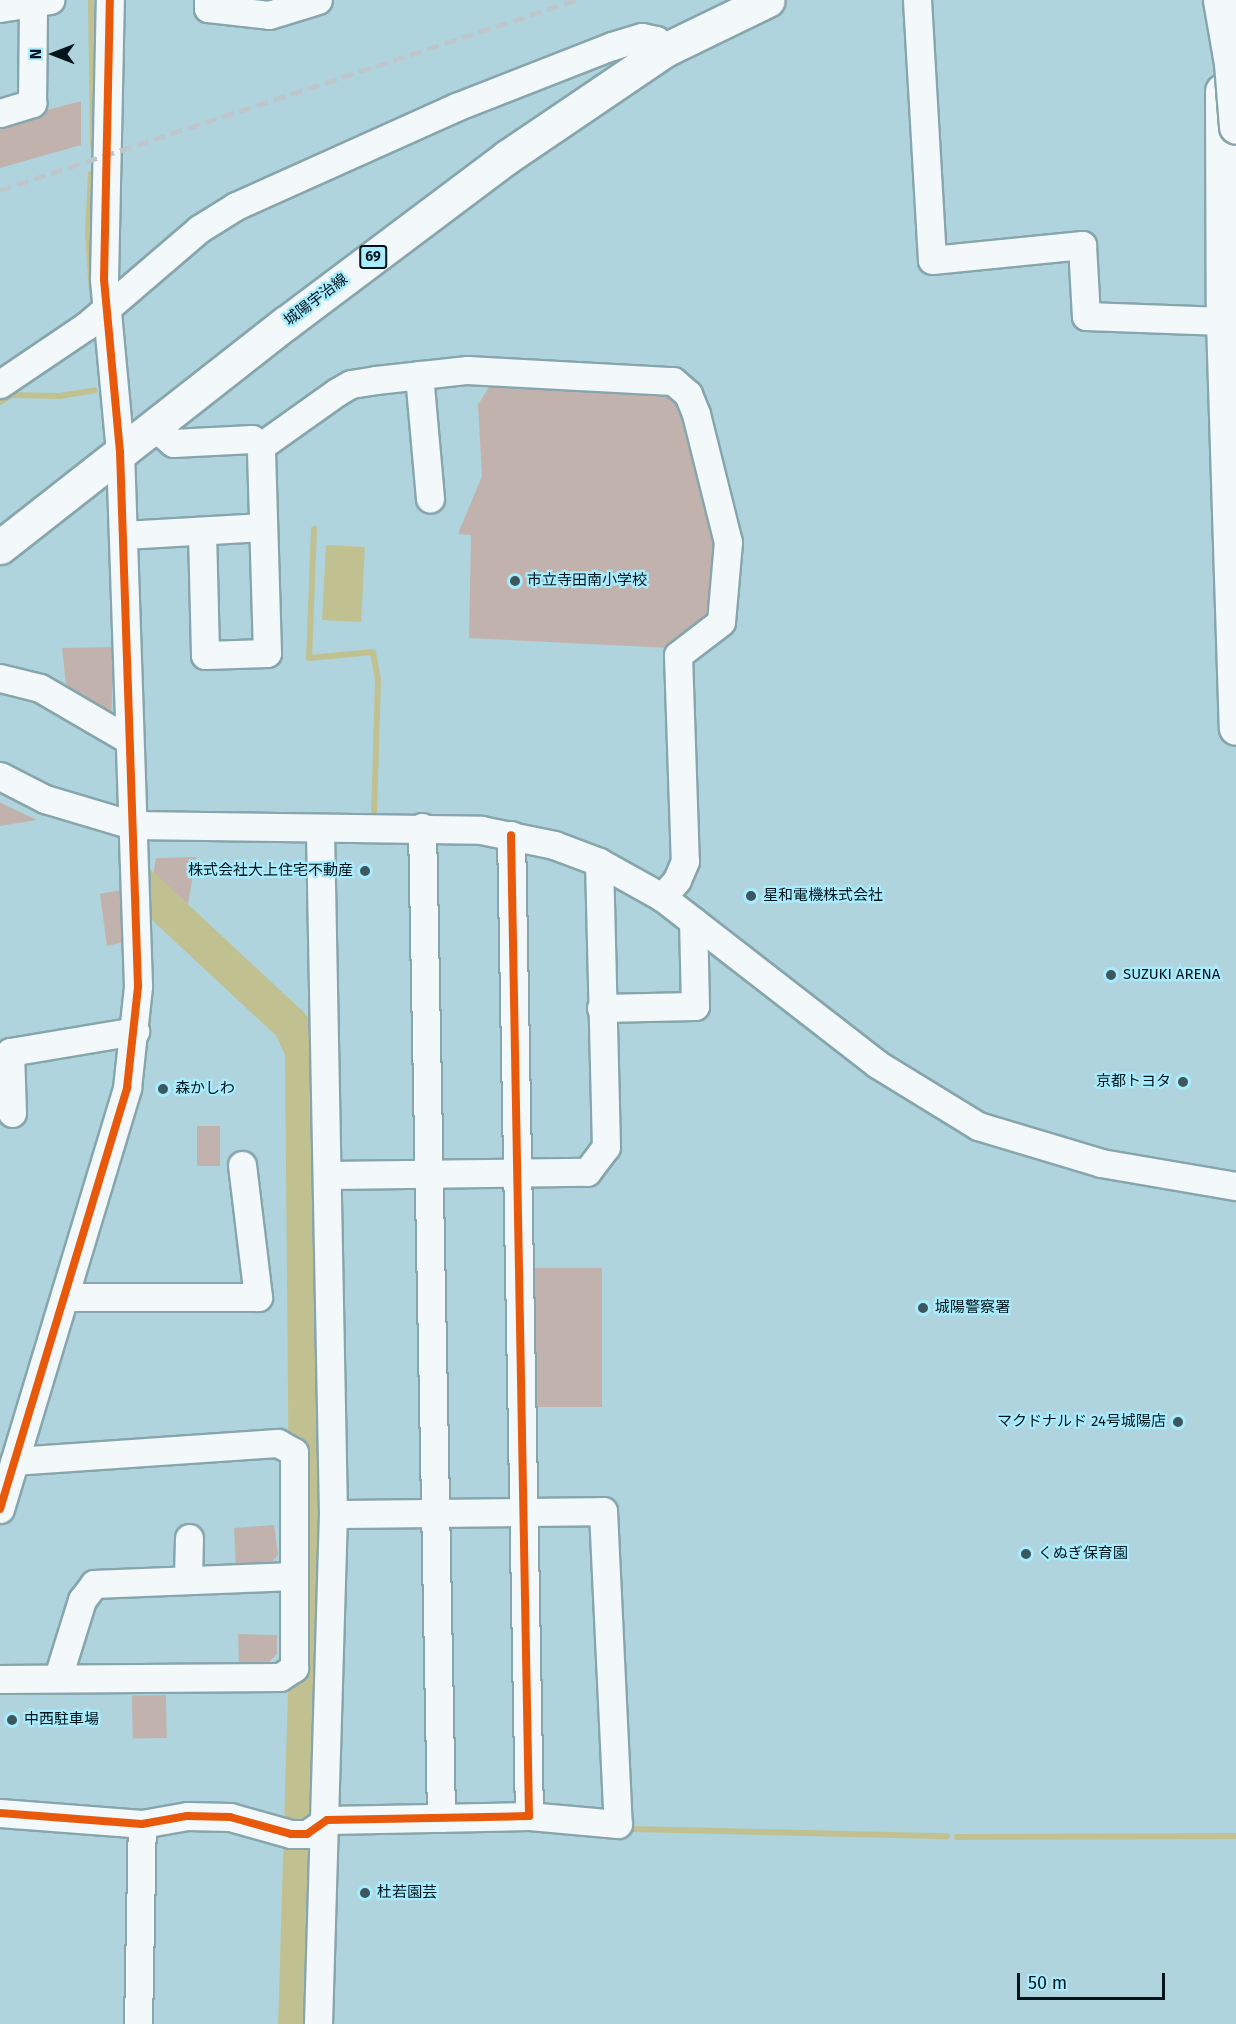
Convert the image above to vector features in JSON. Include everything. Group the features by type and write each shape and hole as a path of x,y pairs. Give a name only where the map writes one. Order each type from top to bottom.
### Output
{"main road":[{"name":"城陽宇治線","path":"0,547 153,426 425,218 665,50 768,0"},
{"path":"1211,0 1222,62"},
{"path":"1221,0 1223,321 1236,728"},
{"path":"1221,0 1231,63 1236,128"}],"street":[{"path":"0,1509 66,1297 127,1088 135,1032 139,954 132,825 124,535 104,240 109,153 110,0"},
{"path":"208,0 208,8 269,15 305,2"},
{"path":"917,0 932,260 1082,245 1086,316 1223,321"},
{"path":"0,8 39,1 32,103 0,113"},
{"path":"0,384 86,326 107,305 199,228 265,192 456,108 612,46 642,37 656,40 665,50"},
{"path":"261,446 351,384 419,375 467,370 673,381 688,394 696,414 728,542 721,622 678,655 685,861 677,880 662,897"},
{"path":"419,375 430,499"},
{"path":"153,426 173,443 252,439 261,446"},
{"path":"202,531 205,655 267,653 261,446"},
{"path":"124,535 263,527"},
{"path":"0,678 40,688 129,740"},
{"path":"0,776 45,799 132,825 422,827 512,835 554,845 599,862 662,897 878,1064 978,1125 1101,1163 1236,1186"},
{"path":"422,827 441,1818"},
{"path":"318,2024 308,1830 333,1514 320,828"},
{"path":"512,835 521,1513 529,1816"},
{"path":"328,1175 586,1172 606,1147 599,862"},
{"path":"601,1008 695,1006 693,921"},
{"path":"12,1113 10,1052 135,1032"},
{"path":"66,1297 258,1297 242,1164"},
{"path":"0,1679 280,1677 294,1668 294,1452 278,1443 15,1461"},
{"path":"0,1813 142,1824 187,1816 230,1817 308,1830 441,1818 529,1816 618,1824 603,1511 333,1514"},
{"path":"188,1579 189,1538"},
{"path":"58,1677 82,1599 94,1584 293,1576"},
{"path":"138,2024 142,1824"}],"shaded area":[{"path":"81,101 81,145 0,168 0,123"},
{"path":"492,382 672,392 681,399 717,543 710,620 671,648 469,638 471,535 458,534 482,476 478,405"},
{"path":"326,545 365,547 361,622 322,620"},
{"path":"114,647 111,723 67,694 62,648"},
{"path":"0,802 3,804 37,820 0,826"},
{"path":"196,857 188,904 153,876 156,858"},
{"path":"120,890 124,942 107,946 100,894"},
{"path":"197,1126 220,1126 220,1166 197,1166"},
{"path":"527,1268 602,1268 602,1407 527,1407"},
{"path":"274,1525 278,1555 267,1567 236,1568 234,1528"},
{"path":"238,1634 277,1635 277,1654 267,1664 239,1664"},
{"path":"166,1695 167,1738 133,1739 132,1696"}],"waterway":[{"path":"91,0 93,146"},
{"path":"91,174 88,234 93,306"},
{"path":"0,402 12,395 59,396 95,390"},
{"path":"314,529 309,658 373,652 378,680 374,811"},
{"path":"142,886 291,1025 303,1051 308,1625 296,2024"},
{"path":"631,1829 947,1836"},
{"path":"957,1837 1236,1836"}],"railway":[{"path":"0,190 576,0"}],"cycle path":[{"path":"0,1509 127,1088 138,986 120,452 104,279 110,0"},
{"path":"0,1813 142,1824 187,1816 230,1817 291,1834 307,1834 327,1820 529,1816 511,835"}],"place":[{"name":"市立寺田南小学校","path":"515,581"},
{"name":"株式会社大上住宅不動産","path":"365,871"},
{"name":"星和電機株式会社","path":"751,896"},
{"name":"SUZUKI ARENA","path":"1111,975"},
{"name":"京都トヨタ","path":"1183,1082"},
{"name":"森かしわ","path":"163,1089"},
{"name":"城陽警察署","path":"923,1308"},
{"name":"マクドナルド 24号城陽店","path":"1178,1422"},
{"name":"くぬぎ保育園","path":"1026,1554"},
{"name":"中西駐車場","path":"12,1720"},
{"name":"杜若園芸","path":"365,1893"}]}
